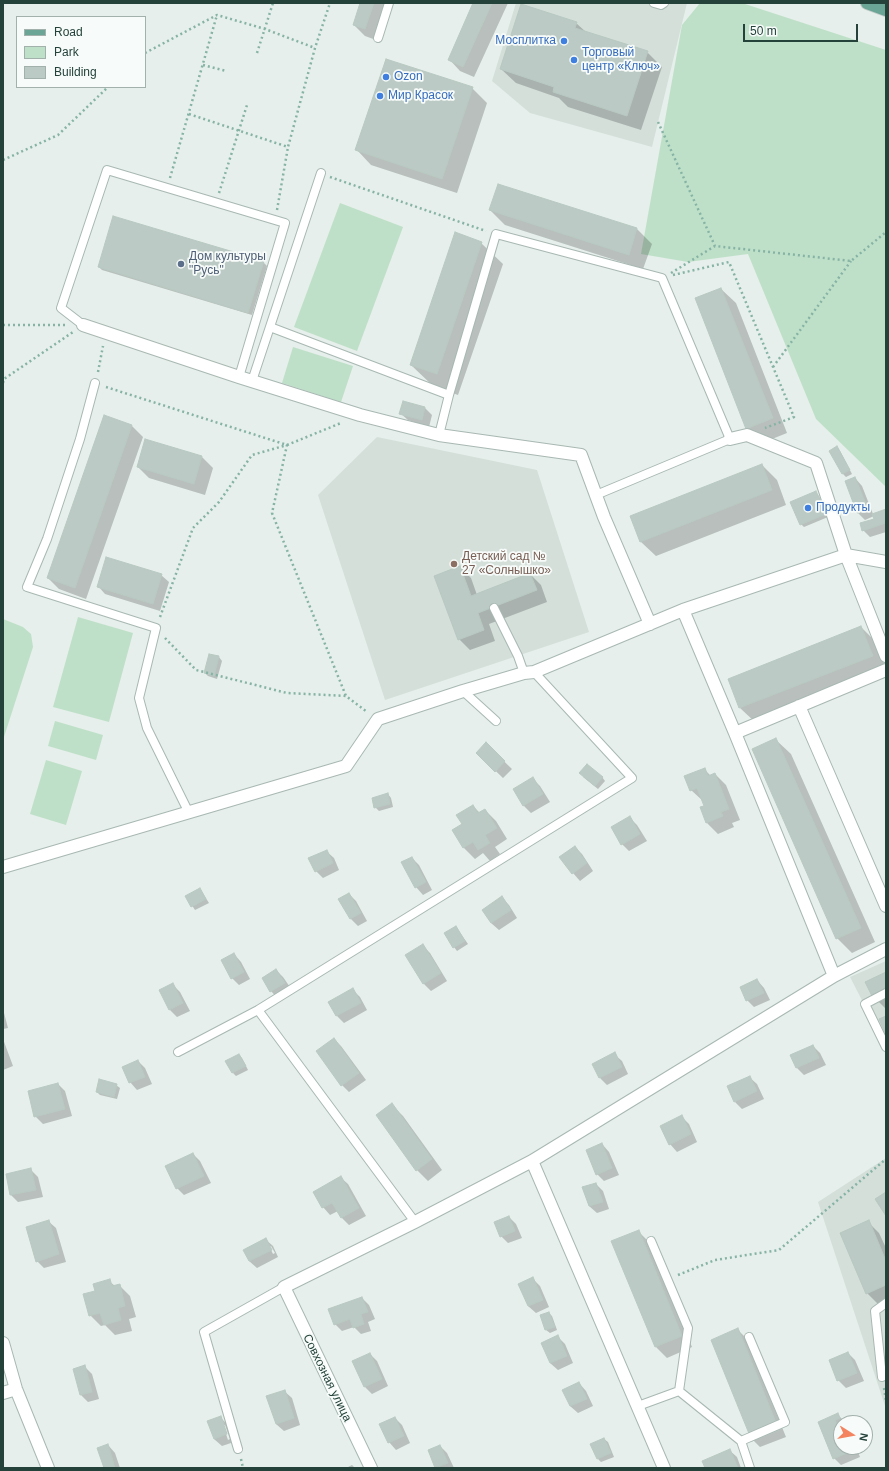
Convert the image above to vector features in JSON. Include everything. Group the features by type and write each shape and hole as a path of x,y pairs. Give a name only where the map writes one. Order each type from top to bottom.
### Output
{"main road":[{"path":"867,3 886,10"}],"street":[{"path":"83,325 239,377 360,415 439,435 581,455 604,517 650,624"},
{"path":"730,439 747,435 816,463 846,555 886,656"},
{"path":"3,867 346,766 378,719 463,691 529,672 683,610 846,555 886,562"},
{"path":"683,610 834,976"},
{"path":"735,733 886,670"},
{"path":"799,706 886,906"},
{"path":"284,1287 415,1222 532,1161 834,976 886,949"},
{"path":"532,1161 664,1468"},
{"name":"Совхозная улица","path":"284,1287 371,1468"},
{"path":"3,1343 16,1388 48,1468"},
{"path":"3,1393 16,1388"}],"lane":[{"path":"378,38 389,3"},
{"path":"654,3 661,5 664,3"},
{"path":"83,325 61,308 107,170 285,223 239,377"},
{"path":"252,381 321,173"},
{"path":"439,435 496,234 662,278 730,439 596,495"},
{"path":"270,327 450,395"},
{"path":"95,383 80,439 47,539 27,586 156,628 139,698 147,728 189,813"},
{"path":"178,1052 258,1010 632,778 529,672 518,656 494,608"},
{"path":"463,691 496,721"},
{"path":"886,993 865,1004 886,1047"},
{"path":"258,1010 415,1222"},
{"path":"651,1241 688,1328 679,1391"},
{"path":"238,1449 204,1332 284,1287"},
{"path":"882,1377 875,1311 886,1303"},
{"path":"741,1441 785,1422 748,1337"},
{"path":"638,1406 679,1391"},
{"path":"679,1391 741,1441 750,1468"}],"path":[{"path":"257,53 273,3"},
{"path":"275,221 288,147 315,48 330,3"},
{"path":"167,189 217,15"},
{"path":"146,52 217,15 315,48"},
{"path":"203,65 226,71"},
{"path":"3,160 58,135 107,88"},
{"path":"216,202 247,106"},
{"path":"189,114 239,132 288,147"},
{"path":"658,122 715,246"},
{"path":"321,173 496,234"},
{"path":"773,367 851,261 886,232"},
{"path":"662,278 715,246 851,261"},
{"path":"662,278 729,262 794,417 747,435"},
{"path":"3,325 83,325"},
{"path":"3,383 4,379 83,325"},
{"path":"102,351 95,383 287,445"},
{"path":"360,415 287,445 252,455 219,502 193,528 156,628 196,670 287,692 346,696 378,719"},
{"path":"287,445 272,513 346,696"},
{"path":"667,1280 715,1260 779,1250 886,1159"}],"shaded area":[{"path":"516,3 687,3 652,147 530,113 492,81"},
{"name":"Детский сад № 27 «Солнышко»","path":"377,437 537,470 589,632 385,700 318,495"},
{"path":"886,961 886,1047 850,977"},
{"path":"886,1158 886,1409 818,1202"}],"green space":[{"path":"700,3 742,3 886,50 886,487 816,419 748,254 688,262 641,254 682,25"},
{"path":"340,203 403,227 357,351 294,327"},
{"path":"293,347 353,366 341,402 282,383"},
{"path":"78,617 133,633 109,722 53,707"},
{"path":"3,619 23,627 31,634 33,647 3,740"},
{"path":"55,721 103,735 96,760 48,746"},
{"path":"46,760 82,771 66,825 30,814"}],"building":[{"path":"360,3 374,3 365,29 353,25"},
{"path":"473,3 492,3 463,67 448,60"},
{"name":"Торговый центр «Ключ»","path":"521,4 577,22 575,28 648,51 627,116 553,92 554,87 500,69"},
{"path":"386,59 473,87 442,179 355,150"},
{"path":"498,184 637,228 629,255 489,210"},
{"name":"Дом культуры \"Русь\"","path":"113,216 264,261 248,313 98,267"},
{"path":"455,232 482,242 437,374 410,365"},
{"path":"721,288 773,418 746,429 695,298"},
{"path":"403,401 425,407 422,420 399,414"},
{"path":"104,415 132,425 75,588 47,578"},
{"path":"145,439 202,456 194,484 137,467"},
{"path":"837,446 850,470 842,474 829,451"},
{"path":"762,464 772,490 640,542 630,516"},
{"path":"855,477 868,509 857,513 845,481"},
{"name":"Продукты","path":"816,491 826,514 800,525 790,502"},
{"path":"886,509 886,523 862,531 860,523 874,519 872,514"},
{"path":"106,557 162,574 153,604 97,587"},
{"path":"460,566 471,596 530,573 537,590 478,613 484,630 458,640 434,576"},
{"path":"861,626 873,656 739,708 728,679"},
{"path":"209,654 219,656 214,676 204,673"},
{"path":"776,738 861,928 836,939 752,749"},
{"path":"486,742 505,761 495,772 476,753"},
{"path":"587,764 603,777 595,786 579,773"},
{"path":"705,768 708,776 715,773 729,809 721,812 723,816 706,823 700,807 704,806 697,788 690,791 684,776"},
{"path":"533,777 543,794 523,806 513,789"},
{"path":"388,793 390,804 374,808 372,798"},
{"path":"473,805 478,813 485,809 497,828 485,835 490,843 478,850 473,842 463,848 452,830 462,824 456,815"},
{"path":"630,816 640,834 621,845 611,827"},
{"path":"575,846 587,863 572,874 559,857"},
{"path":"327,850 333,863 315,872 308,858"},
{"path":"412,857 426,882 415,888 401,862"},
{"path":"200,888 206,899 191,907 185,896"},
{"path":"349,893 361,913 350,919 338,899"},
{"path":"502,896 511,910 491,923 482,910"},
{"path":"456,926 465,941 453,948 444,933"},
{"path":"423,944 441,973 423,984 405,955"},
{"path":"234,953 244,972 231,979 221,960"},
{"path":"276,969 285,983 270,992 262,978"},
{"path":"886,972 886,991 873,998 865,982"},
{"path":"757,979 764,993 746,1001 740,987"},
{"path":"173,983 183,1003 169,1010 159,990"},
{"path":"353,988 361,1003 336,1016 328,1002"},
{"path":"886,1016 886,1035 879,1019"},
{"path":"334,1038 359,1073 341,1086 316,1051"},
{"path":"813,1045 819,1058 796,1068 790,1055"},
{"path":"615,1052 622,1067 599,1078 592,1064"},
{"path":"239,1054 246,1066 232,1073 225,1061"},
{"path":"138,1060 145,1077 129,1083 122,1067"},
{"path":"750,1076 757,1091 734,1102 727,1086"},
{"path":"99,1079 117,1084 114,1097 96,1092"},
{"path":"58,1083 65,1109 34,1117 28,1091"},
{"path":"392,1103 432,1159 416,1171 376,1115"},
{"path":"682,1115 691,1134 669,1145 660,1126"},
{"path":"602,1143 612,1168 596,1175 586,1150"},
{"path":"193,1153 204,1176 176,1189 165,1166"},
{"path":"31,1168 36,1190 10,1195 6,1174"},
{"path":"341,1176 359,1208 341,1218 332,1203 322,1208 313,1192"},
{"path":"596,1183 603,1202 589,1206 582,1187"},
{"path":"886,1192 886,1216 875,1199"},
{"path":"509,1216 515,1231 500,1237 494,1222"},
{"path":"49,1220 59,1254 36,1262 26,1227"},
{"path":"869,1220 886,1261 886,1285 866,1294 840,1233"},
{"path":"639,1230 682,1336 655,1347 611,1241"},
{"path":"266,1238 272,1250 249,1261 243,1250"},
{"path":"533,1277 543,1300 528,1306 518,1284"},
{"path":"110,1279 112,1286 120,1284 125,1306 118,1308 121,1320 104,1325 100,1313 89,1316 83,1294 95,1291 93,1284"},
{"path":"362,1297 368,1312 361,1314 364,1324 353,1328 350,1319 334,1325 328,1309"},
{"path":"549,1312 555,1327 545,1330 540,1315"},
{"path":"738,1328 779,1430 752,1441 711,1340"},
{"path":"558,1335 567,1356 550,1363 541,1343"},
{"path":"848,1352 857,1373 837,1381 829,1360"},
{"path":"370,1353 382,1379 364,1387 352,1361"},
{"path":"85,1365 92,1392 80,1395 73,1369"},
{"path":"579,1382 587,1399 570,1406 562,1390"},
{"path":"285,1390 294,1418 276,1424 266,1396"},
{"path":"833,1415 833,1455 842,1455 833,1459 818,1422"},
{"path":"221,1416 227,1434 214,1439 207,1421"},
{"path":"395,1417 404,1436 388,1443 379,1424"},
{"path":"604,1438 611,1453 597,1459 590,1444"},
{"path":"108,1444 115,1468 104,1468 97,1448"},
{"path":"440,1445 448,1463 435,1468 428,1450"},
{"path":"730,1449 738,1468 705,1468 702,1461"}],"place":[{"name":"Мосплитка","path":"564,41"},
{"name":"Торговый центр «Ключ»","path":"574,60"},
{"name":"Ozon","path":"386,77"},
{"name":"Мир Красок","path":"380,96"},
{"name":"Дом культуры \"Русь\"","path":"181,264"},
{"name":"Продукты","path":"808,508"},
{"name":"Детский сад № 27 «Солнышко»","path":"454,564"}]}
